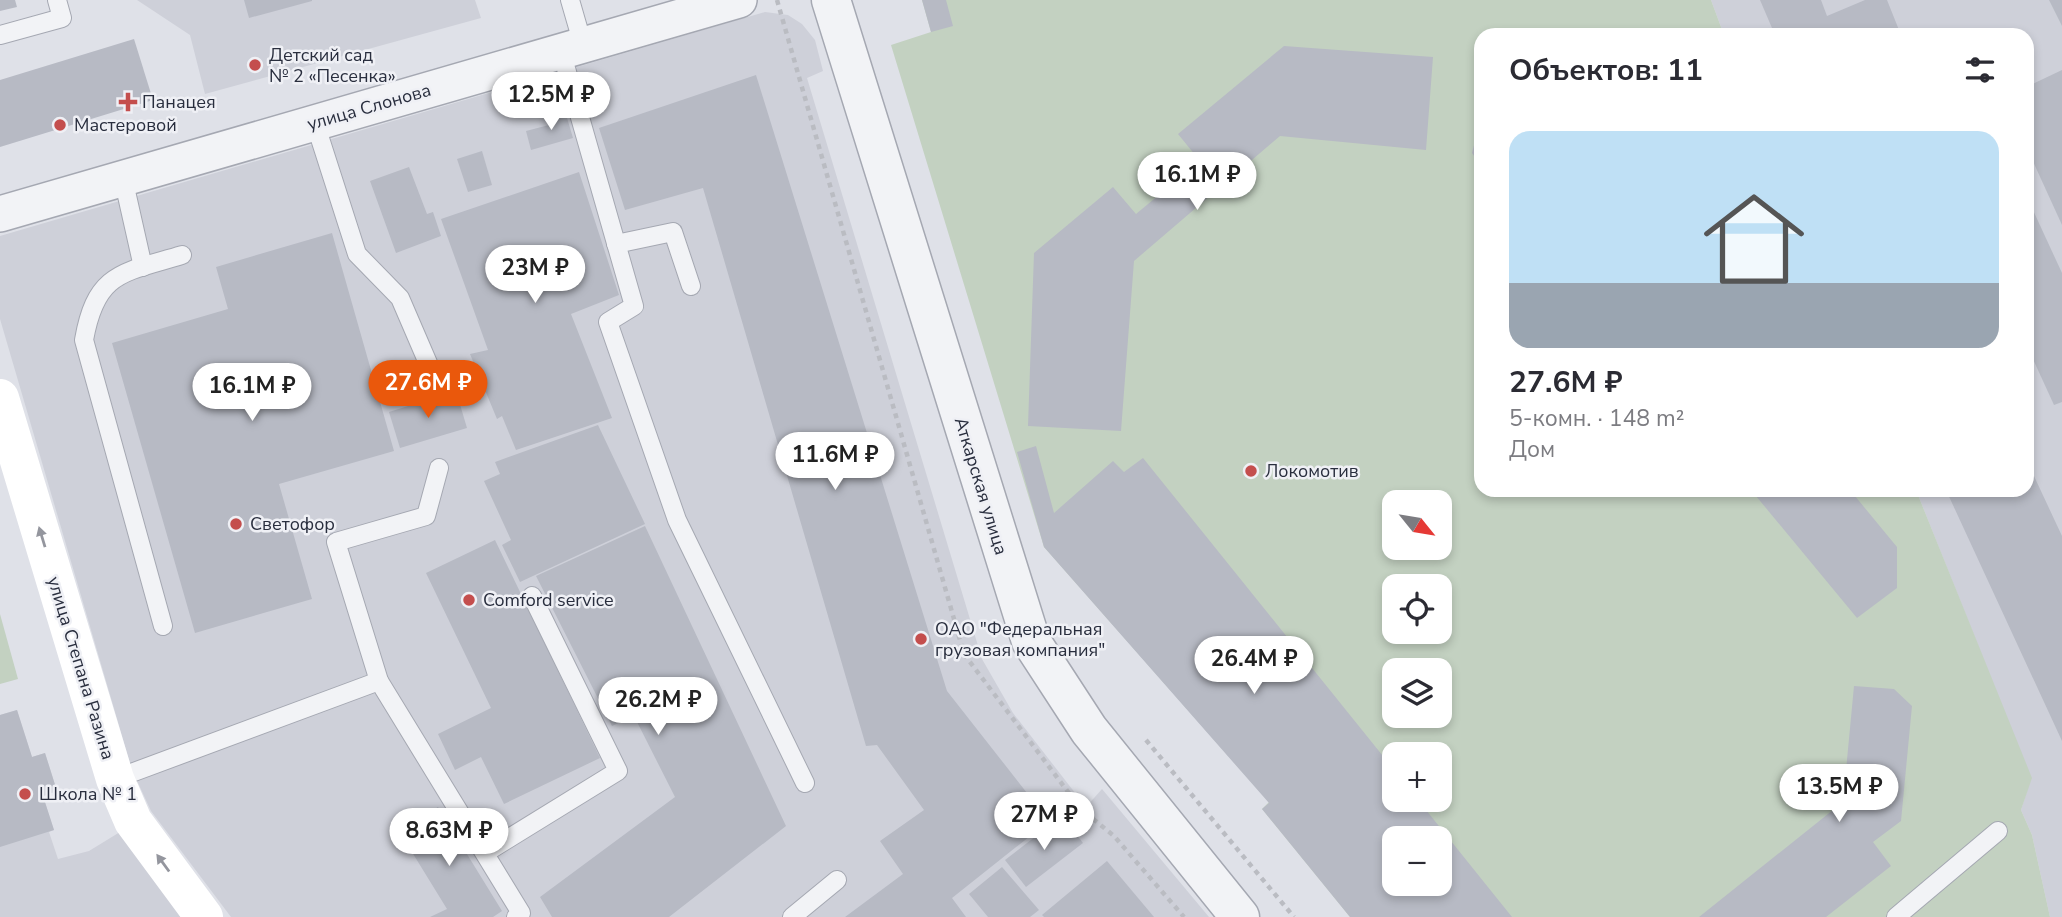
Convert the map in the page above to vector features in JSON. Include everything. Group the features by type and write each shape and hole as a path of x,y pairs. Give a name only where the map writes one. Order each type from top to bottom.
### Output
{"main road":[{"name":"улица Степана Разина","path":"0,398 115,779 133,821 204,917"}],"street":[{"name":"улица Слонова","path":"0,214 739,0"},
{"name":"Аткарская улица","path":"831,0 1031,641 1096,739 1240,917"}],"lane":[{"path":"0,35 62,18 57,0"},
{"path":"570,0 572,48 615,244 634,306 608,322 677,520 804,783"},
{"path":"315,123 357,254 400,298 430,370"},
{"path":"123,178 143,267"},
{"path":"615,244 673,232 691,286"},
{"path":"163,626 84,340 89,310 106,283 143,267 182,255"},
{"path":"439,468 426,516 336,542 379,681 522,913 516,917"},
{"path":"485,853 618,771 532,596"},
{"path":"115,779 379,681"},
{"path":"1896,917 1998,831"},
{"path":"792,917 837,880"}],"path":[{"path":"777,0 964,654 1081,809 1114,836 1184,917"},
{"path":"1145,739 1294,917"}],"shaded area":[{"name":"Детский сад № 2 «Песенка»","path":"137,0 475,0 481,18 205,94 190,35"},
{"path":"1711,0 2062,0 2062,917 2050,917 2032,835 2021,810 2031,778 1919,497 2034,497 2034,28 1721,28"},
{"path":"765,12 788,15 802,24 815,40 823,71 807,78 982,659 1013,713 1086,807 1102,789 1209,917 231,917 151,811 132,770 0,319 0,236"},
{"path":"17,710 32,757 45,753 57,791 43,796 54,830 49,832 58,859 89,851 120,832 187,917 0,917 0,715"}],"green space":[{"name":"Локомотив","path":"922,0 1711,0 1721,28 1474,28 1474,497 1919,497 2032,778 2021,810 2032,835 2050,917 1350,917 1262,809 1269,802 1044,547 891,45 931,32"},
{"path":"0,614 18,679 0,684"}],"building":[{"path":"0,0 15,0 17,7 0,11"},
{"path":"244,0 312,0 312,1 249,18"},
{"path":"922,0 946,0 953,26 931,32"},
{"path":"1760,0 1821,0 1827,16 1865,0 1887,0 1898,28 1772,28"},
{"path":"2049,0 2062,0 2062,26"},
{"path":"134,39 153,100 0,147 0,80"},
{"path":"1284,46 1433,57 1426,150 1280,136 1134,261 1121,431 1028,426 1034,253 1113,187 1136,214 1200,161 1178,134"},
{"path":"2062,70 2062,225 2034,164 2034,83"},
{"path":"756,75 947,691 1049,821 952,898 966,917 845,917 903,874 880,841 924,810 877,745 866,746 703,188 625,210 599,128"},
{"path":"565,111 573,138 531,150 526,131 549,125 547,117"},
{"path":"482,151 492,185 468,192 457,159"},
{"path":"409,167 427,214 433,212 441,236 396,253 370,181"},
{"path":"579,172 619,295 571,314 612,418 516,450 502,416 497,419 470,354 488,350 441,219"},
{"path":"2034,212 2062,273 2062,402 2054,405 2034,361"},
{"path":"332,233 394,451 279,484 312,599 195,633 112,343 228,309 216,267"},
{"path":"456,391 467,428 400,448 389,412"},
{"path":"598,425 645,524 520,582 502,545 511,540 484,481 500,474 495,462"},
{"path":"1036,446 1054,513 1113,461 1124,472 1143,458 1382,755 1382,812 1428,812 1439,826 1382,826 1382,896 1452,896 1452,842 1512,917 1350,917 1262,809 1269,803 1044,547 1017,452"},
{"path":"2034,476 2062,536 2062,741 1949,497 2034,497"},
{"path":"1757,497 1856,497 1897,547 1897,588 1857,618"},
{"path":"645,526 786,826 669,917 552,917 540,897 675,797 634,716 612,726 536,576"},
{"path":"495,540 600,758 504,804 481,757 455,770 438,734 491,708 426,573"},
{"path":"1854,686 1894,689 1912,706 1901,821 1873,842 1891,866 1826,917 1699,917 1843,802"},
{"name":"Школа № 1","path":"17,710 32,757 45,753 57,791 43,796 54,830 0,847 0,715"},
{"path":"438,807 502,911 493,917 430,917 447,909 399,831"},
{"path":"1062,816 1083,843 1026,887 1005,860"},
{"path":"1107,861 1154,917 1042,915"},
{"path":"1002,867 1039,910 1030,917 988,917 969,894"}],"place":[{"name":"Детский сад № 2 «Песенка»","path":"255,65"},
{"name":"Панацея","path":"128,102"},
{"name":"Мастеровой","path":"60,125"},
{"name":"Локомотив","path":"1251,471"},
{"name":"Светофор","path":"236,524"},
{"name":"Comford service","path":"469,600"},
{"name":"ОАО \"Федеральная грузовая компания\"","path":"921,639"},
{"name":"Школа № 1","path":"25,794"}]}
